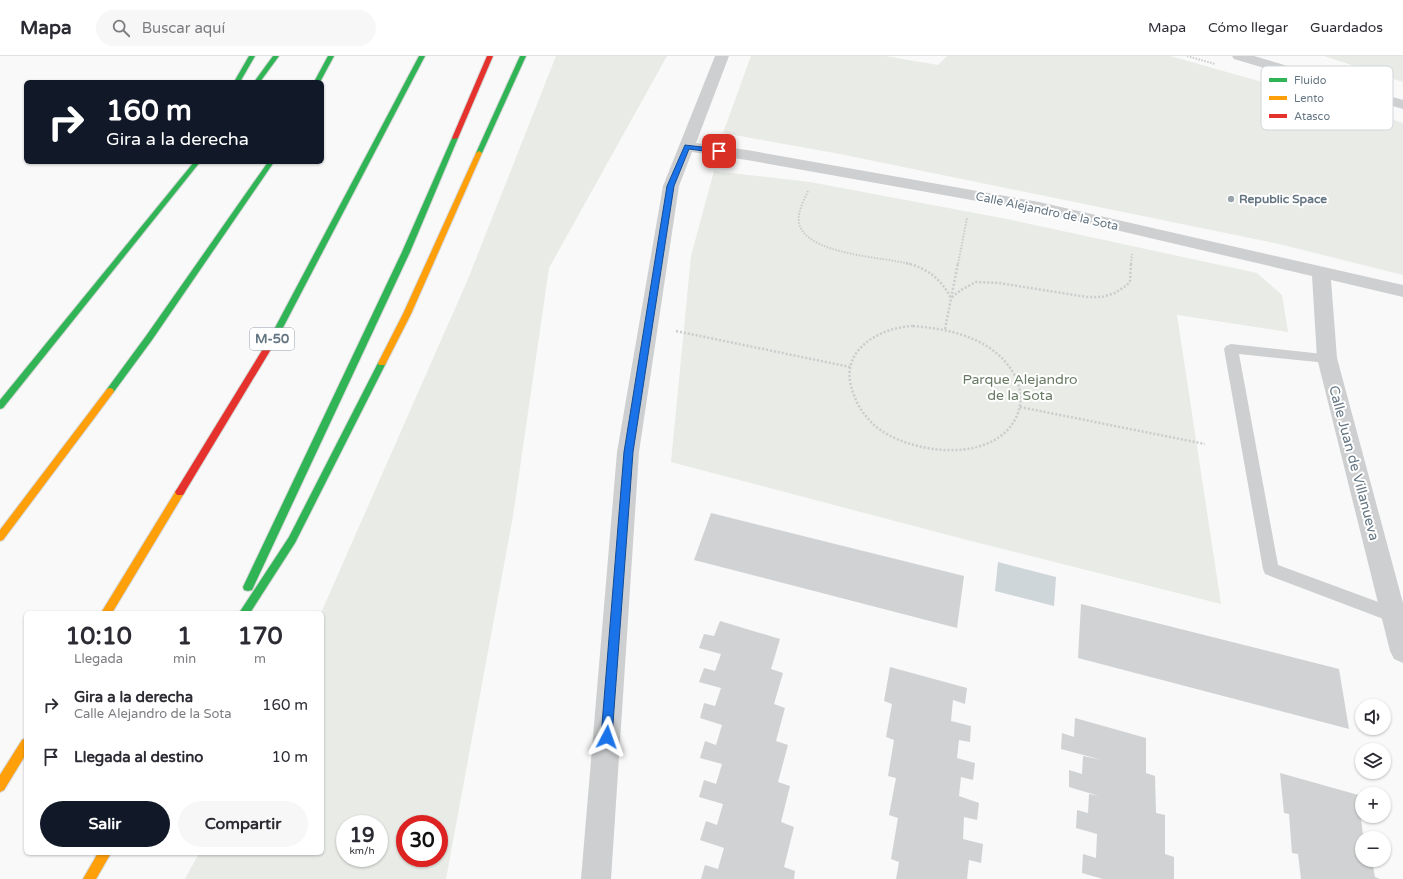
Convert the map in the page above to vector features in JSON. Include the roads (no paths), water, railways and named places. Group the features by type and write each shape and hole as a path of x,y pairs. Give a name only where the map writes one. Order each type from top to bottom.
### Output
{"highway":[{"path":"238,80 252,56"},
{"path":"258,80 276,56"},
{"path":"317,80 331,56"},
{"name":"M-50","path":"107,611 264,355 422,56"},
{"path":"236,611 406,252 490,56"},
{"path":"245,611 292,540 407,314 523,56"},
{"path":"176,189 191,164"},
{"path":"0,406 195,164"},
{"path":"0,537 149,338 270,164"},
{"path":"0,786 24,747"},
{"path":"89,879 104,855"}],"street":[{"path":"596,879 628,452 671,186 722,56"},
{"path":"1239,56 1272,66"},
{"path":"1266,56 1299,66"},
{"path":"1393,94 1403,97"},
{"path":"1393,102 1403,105"},
{"name":"Calle Alejandro de la Sota","path":"687,147 748,155 1039,207 1403,291"},
{"name":"Calle Juan de Villanueva","path":"1321,272 1327,358 1403,651"}],"lane":[{"path":"1327,358 1231,349 1271,569 1394,615"}],"place":[{"name":"Republic Space","path":"1231,199"}],"park label":[{"name":"Parque Alejandro de la Sota","path":"1020,388"}]}
